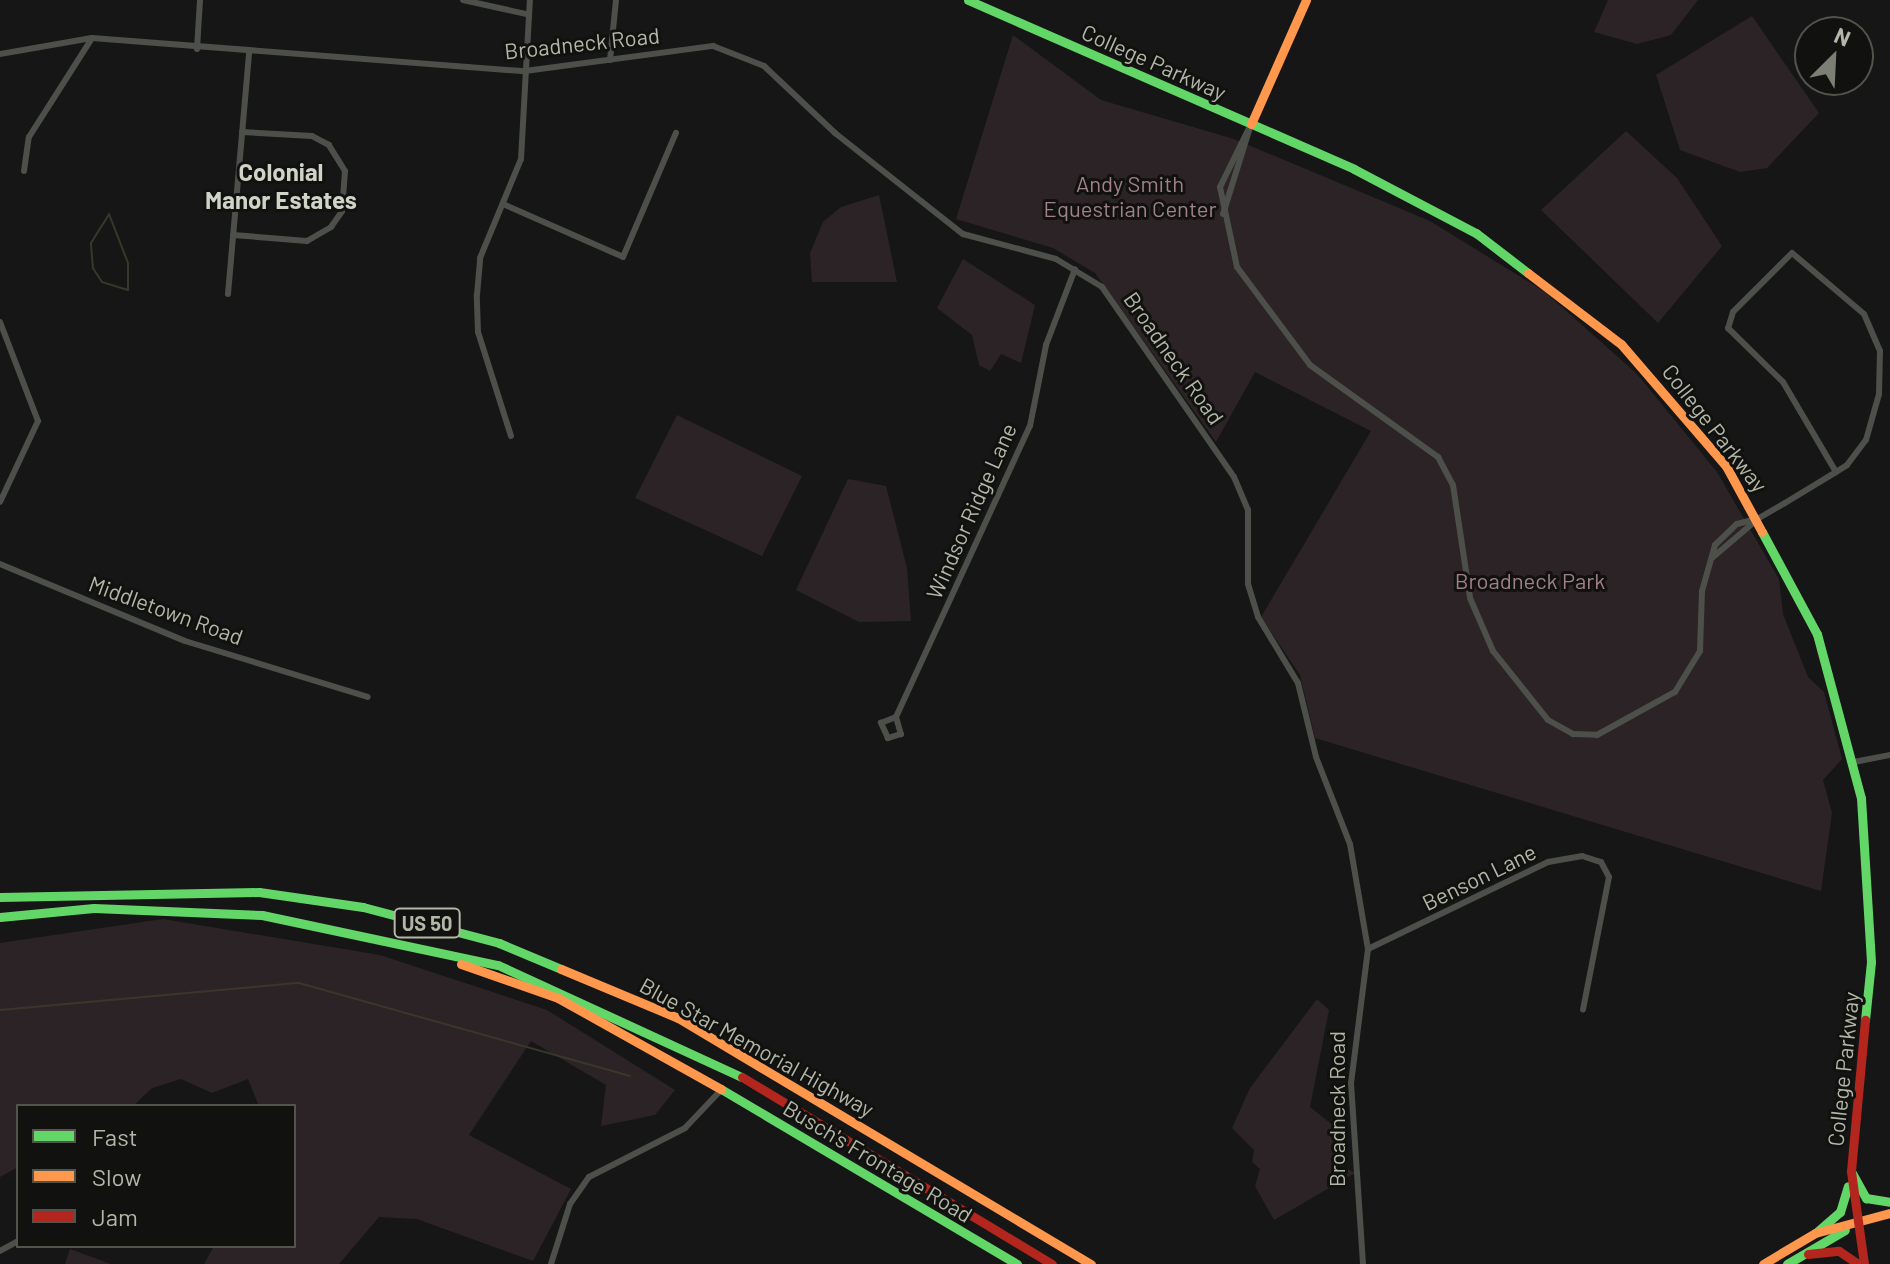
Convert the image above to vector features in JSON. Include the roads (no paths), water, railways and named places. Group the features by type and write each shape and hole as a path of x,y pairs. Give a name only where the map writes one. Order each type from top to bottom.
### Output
{"main road":[{"name":"College Parkway","path":"968,0 1411,197 1537,273 1647,370 1759,518 1817,634 1854,762 1872,930 1851,1171 1861,1264"},
{"path":"1251,124 1306,0"},
{"name":"Blue Star Memorial Highway","path":"0,897 259,892 363,907 499,943 678,1018 1091,1264"},
{"name":"Blue Star Memorial Highway","path":"0,917 178,909 301,920 418,945 544,981 653,1028 1052,1264"},
{"name":"Busch's Frontage Road","path":"418,945 558,998 721,1089 1017,1264"},
{"path":"1851,1171 1866,1198 1890,1202"},
{"path":"1763,1264 1815,1233 1840,1212 1851,1171"},
{"path":"1815,1233 1890,1213"},
{"path":"1787,1264 1855,1224"},
{"path":"1801,1256 1839,1251 1861,1264"}],"street":[{"path":"197,49 200,0"},
{"path":"463,0 526,14"},
{"path":"511,436 478,332 480,258 521,159 526,14 530,0"},
{"path":"610,60 616,0"},
{"path":"24,171 29,137 92,38"},
{"name":"Broadneck Road","path":"0,54 92,38 249,54 525,71 713,46 744,54 963,234 1075,269 1102,287 1147,346 1234,477 1248,510 1249,590 1298,683 1316,757 1350,844 1368,949 1351,1083 1363,1264"},
{"path":"228,294 249,54"},
{"path":"1251,124 1223,217 1237,267 1303,358 1438,457 1453,485 1459,557 1487,637 1528,701 1561,730 1607,732 1683,684 1700,651 1709,562 1724,534 1759,518 1836,472 1866,440 1879,394 1880,351 1860,307 1792,253 1751,291 1728,328 1783,382 1836,472"},
{"path":"233,235 307,241 331,227 342,211 345,171 329,145 312,136 242,132"},
{"path":"503,204 623,257 676,133"},
{"name":"Windsor Ridge Lane","path":"896,717 1030,426 1046,345 1075,269"},
{"path":"0,322 38,421 0,502"},
{"name":"Middletown Road","path":"0,564 185,641 368,697"},
{"path":"1854,762 1890,755"},
{"name":"Benson Lane","path":"1368,949 1548,862 1582,856 1601,862 1609,877 1583,1009"},
{"path":"551,1264 570,1204 589,1177 685,1128 721,1089"}],"waterway":[{"path":"109,214 128,263 128,290 102,282 93,268 91,243 109,214"},
{"path":"0,1010 299,983 630,1076"}],"district":[{"name":"Colonial Manor Estates","path":"281,186"}],"park label":[{"name":"Andy Smith Equestrian Center","path":"1130,196"},
{"name":"Broadneck Park","path":"1530,581"}]}
